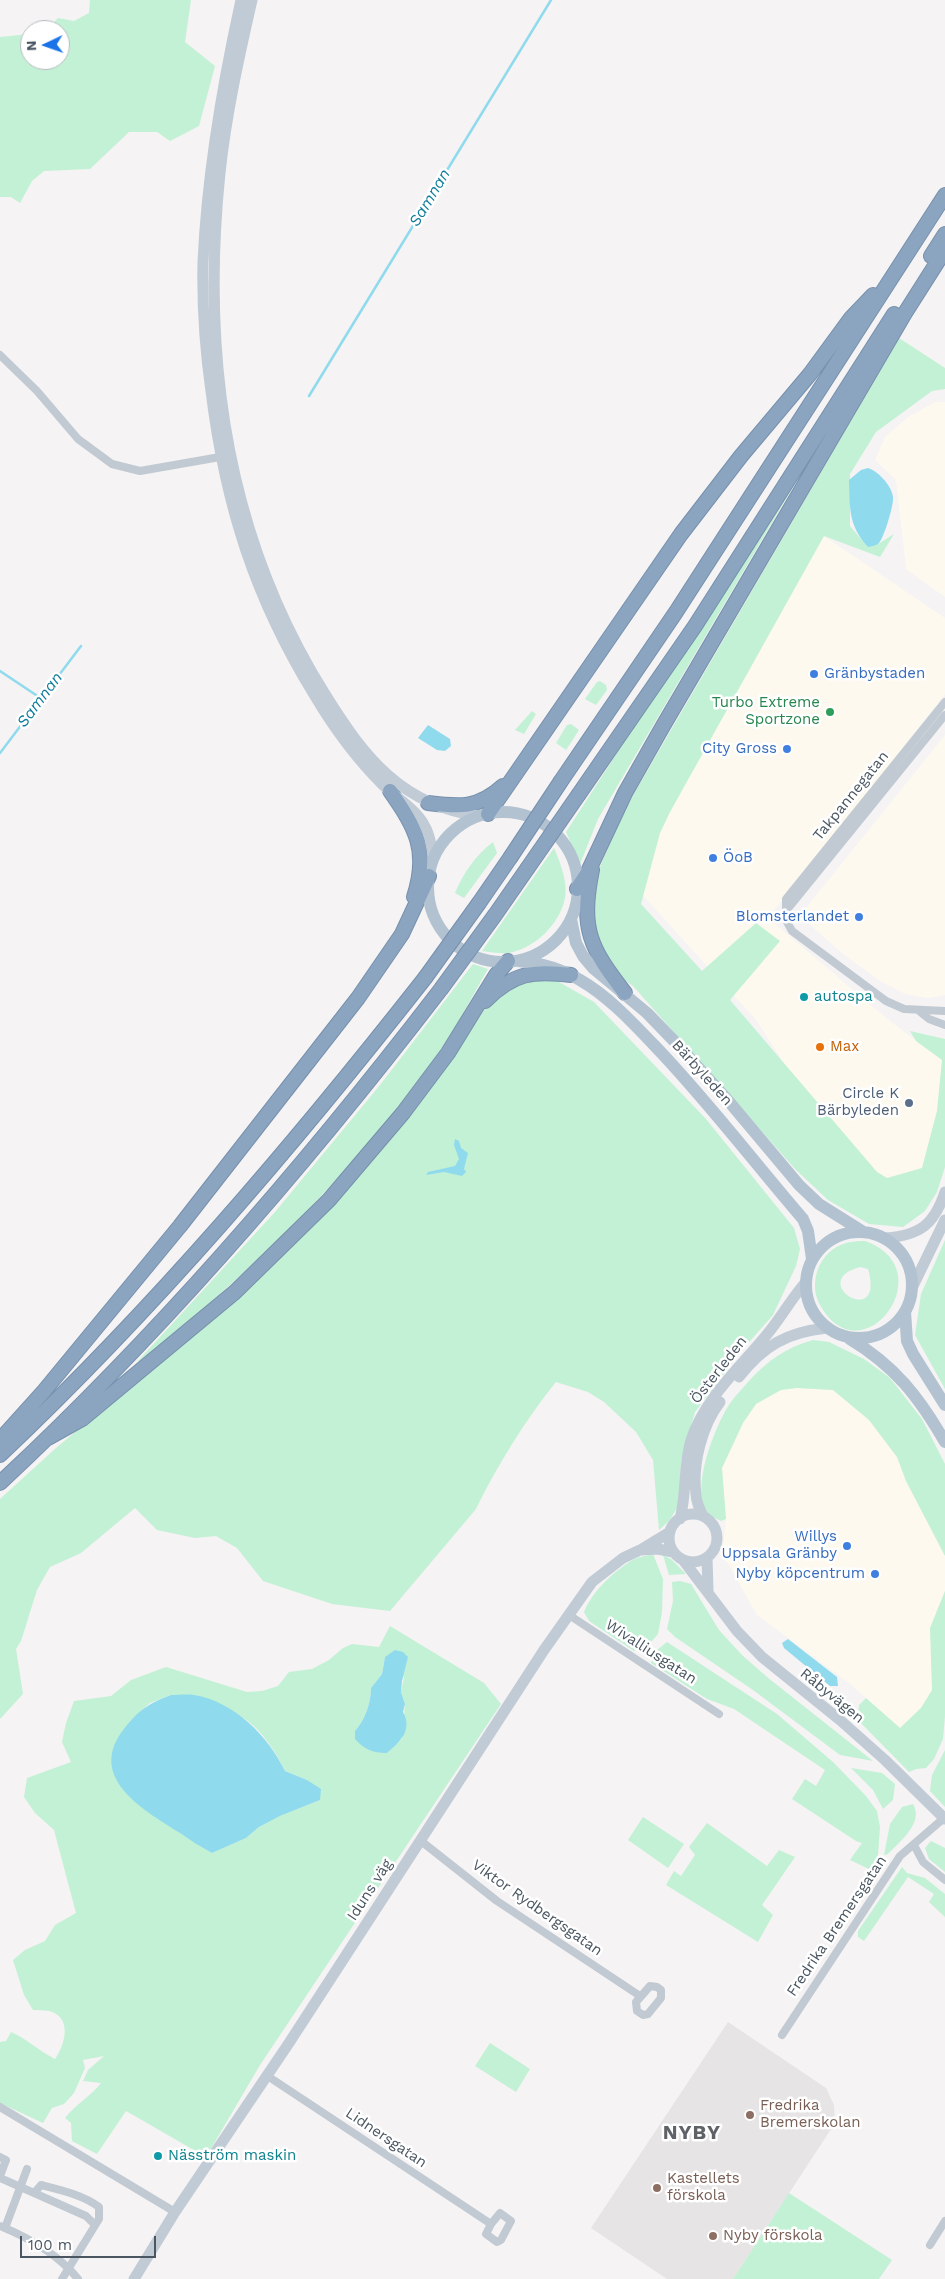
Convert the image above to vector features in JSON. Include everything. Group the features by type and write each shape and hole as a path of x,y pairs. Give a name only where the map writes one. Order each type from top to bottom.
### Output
{"highway":[{"path":"0,1455 122,1334 209,1241 348,1075 425,978 510,858 676,612 945,195"},
{"path":"0,1483 48,1438 137,1347 229,1248 355,1100 441,989 580,794 695,626 945,234"},
{"path":"577,889 587,874 625,793 658,735 905,313 945,250"},
{"path":"483,815 519,772 681,534 741,456 810,374 851,318 894,272"},
{"path":"428,803 452,806 477,803 500,789 519,772"},
{"path":"390,791 408,817 418,838 420,861 416,889 402,934"},
{"path":"596,852 588,897 589,934 594,950 625,993"},
{"path":"0,1440 44,1391 180,1226 358,998 402,934 429,876"},
{"path":"48,1438 82,1419 235,1292 316,1213 365,1159 403,1113 448,1053 496,975 513,961"},
{"path":"473,1012 504,985 527,974 544,971 570,975"}],"main road":[{"path":"241,0 219,118 203,262 204,330 220,457 233,514 271,616 315,696 335,727 361,760 423,822 431,841 433,858 429,876 429,899 434,917 452,942 483,959 513,961 543,950 550,945 557,939 571,919 577,889 576,872 571,854 560,838 547,825 538,820 522,814 503,812 483,815 463,814 428,803 406,791 370,757 337,713 317,682 272,593 258,559 238,492 222,408 217,362 214,266 220,172 252,0"},
{"path":"433,858 449,834 483,815"},
{"name":"Bärbyleden","path":"571,919 576,943 583,956 594,969 625,993 678,1045 731,1104 799,1185 819,1204 862,1231"},
{"name":"Bärbyleden","path":"513,961 542,964 570,975 607,1000 634,1025 718,1114 803,1219 808,1232 812,1260"},
{"path":"945,1192 932,1220 925,1227 902,1237 886,1238 862,1231 847,1232 833,1238 820,1247 812,1260 805,1282 810,1308 817,1319 827,1328 848,1338 889,1366 910,1388 945,1442"},
{"path":"912,1286 945,1220"},
{"path":"848,1338 864,1338 880,1334 894,1325 905,1312 910,1300 911,1272 906,1258 886,1238"},
{"name":"Österleden","path":"680,1518 686,1461 692,1438 702,1417 742,1361 769,1332 805,1282"},
{"path":"905,1312 907,1341 945,1405"},
{"name":"Österleden","path":"703,1516 696,1496 695,1472 701,1443 716,1406 746,1367 774,1344 787,1336 827,1328"},
{"path":"640,1550 670,1532 680,1518 695,1514 703,1516 713,1525 716,1533 716,1544 707,1558 699,1562 683,1560 673,1552 669,1544 670,1532"},
{"name":"Iduns väg","path":"134,2279 175,2212 421,1841 544,1650 592,1582 623,1558 640,1550 658,1549 673,1552"},
{"path":"707,1558 708,1590"},
{"name":"Råbyvägen","path":"683,1560 738,1631 762,1657 846,1726 945,1818"}],"street":[{"path":"0,356 37,391 78,439 112,464 140,471 220,457"},
{"name":"Takpannegatan","path":"786,911 786,899 945,702"},
{"name":"Takpannegatan","path":"786,911 945,715"},
{"path":"786,911 786,920 792,930 886,1001 904,1009 945,1011"},
{"path":"919,1011 929,1019 945,1025"},
{"name":"Wivalliusgatan","path":"569,1615 719,1714"},
{"name":"Fredrika Bremersgatan","path":"782,2035 900,1856 945,1818"},
{"name":"Viktor Rydbergsgatan","path":"421,1841 497,1900 640,1996"},
{"path":"914,1845 923,1862 945,1880"},
{"name":"Lidnersgatan","path":"266,2075 491,2224"},
{"path":"0,2107 175,2212"},
{"path":"0,2157 6,2160 0,2177 86,2216 95,2225"},
{"path":"26,2169 3,2227 36,2243 69,2268 78,2279"},
{"path":"35,2192 40,2186 64,2191 92,2202 99,2207 99,2219 62,2279"},
{"path":"930,2245 945,2221"}],"shaded area":[{"path":"935,402 945,402 945,597 906,569 896,480 875,460 885,437 908,417"},
{"path":"824,536 945,618 945,694 768,918 890,1021 942,1060 937,1111 922,1168 888,1178 877,1172 790,1072 756,1020 638,890 661,793"},
{"path":"945,735 945,995 928,998 905,994 880,981 843,954 807,922 805,909"},
{"path":"797,1388 833,1390 869,1420 897,1457 906,1481 945,1556 945,1591 930,1628 932,1690 921,1708 900,1728 849,1683 757,1615 722,1553 726,1519 722,1468 743,1423 756,1404 781,1390"},
{"path":"728,2022 826,2088 834,2105 835,2123 733,2279 667,2279 591,2228"}],"green space":[{"path":"90,0 191,0 185,42 215,66 199,126 170,141 157,132 129,132 90,169 44,171 32,181 20,203 11,197 0,197 0,37 20,35 20,70 70,70 70,20 74,21 89,13"},
{"path":"899,338 945,368 945,389 932,391 876,432 850,474 850,526 868,547 878,544 894,534 880,557 824,536 670,812 660,833 641,904 702,971 756,923 780,941 730,1000 877,1172 887,1178 922,1168 937,1111 942,1060 916,1041 910,1031 945,1039 945,1167 937,1192 925,1211 903,1227 869,1224 828,1200 796,1170 633,986 601,964 585,943 583,906 625,809"},
{"path":"833,419 598,819 580,864 566,832"},
{"path":"600,681 606,685 607,690 596,705 585,699 597,682"},
{"path":"532,711 536,714 524,734 515,730"},
{"path":"571,724 579,730 566,750 556,743 567,725"},
{"path":"493,842 497,853 464,898 455,893 471,865"},
{"path":"554,848 563,872 566,892 562,908 552,926 537,940 519,950 509,953 482,951"},
{"path":"473,964 488,969 456,1025 436,1057 371,1140 337,1179 264,1253 226,1289 146,1357 137,1362 275,1212 380,1085"},
{"path":"523,969 545,974 594,1002 706,1119 794,1228 800,1249 796,1266 773,1315 743,1349 695,1412 681,1462 679,1505 669,1521 659,1530 653,1460 636,1432 604,1402 588,1392 556,1382 513,1443 476,1509 390,1611 332,1604 263,1581 237,1548 216,1536 195,1538 157,1530 135,1508 81,1553 50,1567 37,1590 21,1641 16,1649 23,1694 0,1719 0,1499 56,1448 209,1320 282,1256 382,1148 464,1040 507,975"},
{"path":"945,1240 945,1389 915,1335 921,1294"},
{"path":"865,1241 888,1255 898,1273 897,1293 888,1312 874,1325 856,1331 837,1325 820,1305 815,1290 815,1282 819,1266 835,1248 849,1242","holes":["860,1267 868,1269 871,1287 867,1297 859,1300 850,1297 843,1291 841,1282 845,1274"]},
{"path":"813,1340 829,1342 864,1359 890,1378 922,1419 945,1464 945,1556 906,1481 897,1457 869,1420 833,1390 797,1388 781,1390 756,1404 743,1423 722,1468 726,1519 721,1521 708,1513 703,1503 703,1475 716,1430 727,1408 749,1381 770,1361 786,1351"},
{"path":"653,1554 663,1579 662,1612 658,1634 651,1642 634,1651 589,1621 584,1612 597,1590 617,1571 633,1560"},
{"path":"663,1555 671,1559 686,1574 669,1575"},
{"path":"680,1581 691,1584 719,1630 742,1655 873,1761 840,1755 753,1690 675,1637 667,1629 673,1601 672,1582"},
{"path":"945,1591 945,1716 943,1739 934,1759 926,1768 909,1772 858,1720 859,1705 866,1698 900,1728 921,1708 932,1690 930,1628"},
{"path":"390,1626 484,1683 501,1704 260,2065 206,2157 126,2111 97,2154 72,2141 71,2123 65,2118 101,2083 83,2081 88,2070 104,2056 83,2060 85,2068 74,2093 64,2104 52,2108 43,2123 0,2103 0,2042 6,2041 11,2032 55,2059 64,2039 64,2025 57,2014 43,2010 33,2010 24,1995 13,1960 25,1950 45,1941 55,1925 76,1913 54,1830 35,1813 24,1797 27,1778 71,1762 62,1742 74,1701 111,1696 131,1680 166,1667 247,1692 262,1691 278,1686 289,1672 312,1669 352,1644 379,1647","holes":["385,1657 404,1677 401,1692 405,1704 402,1739 387,1753 355,1731 367,1711 371,1688 382,1674","171,1695 222,1709 246,1719 260,1732 285,1771 307,1780 320,1800 280,1816 259,1827 246,1838 212,1853 180,1833 129,1722 150,1703"]},
{"path":"667,1642 777,1714 833,1762 866,1796 877,1811 880,1827 878,1855 871,1870 850,1860 862,1843 792,1799 805,1779 816,1786 825,1770 734,1709 707,1699 651,1663 657,1650"},
{"path":"945,1750 945,1807 930,1791 932,1775"},
{"path":"851,1768 882,1773 895,1784 893,1800 883,1809 873,1790"},
{"path":"913,1804 916,1811 913,1825 899,1843 888,1854 884,1855 890,1824 902,1807"},
{"path":"643,1817 684,1844 668,1868 628,1840"},
{"path":"707,1823 767,1866 779,1850 795,1857 762,1905 773,1915 758,1942 666,1885 674,1871 681,1876 695,1855 689,1847"},
{"path":"931,1841 945,1848 945,1872 929,1859 925,1848"},
{"path":"902,1867 907,1873 925,1878 945,1894 945,1917 929,1902 934,1894 908,1877 864,1941 858,1937 858,1931"},
{"path":"490,2043 530,2069 516,2092 475,2066"},
{"path":"789,2193 892,2260 879,2279 733,2279"}],"water":[{"path":"868,468 876,472 884,480 890,488 893,501 881,540 877,545 868,547 853,524 850,508 849,480 861,470"},
{"path":"428,725 450,739 451,746 445,751 437,750 418,738"},
{"path":"455,1139 459,1141 461,1148 468,1153 464,1169 466,1172 462,1176 444,1172 426,1175 428,1172 455,1166 459,1159 454,1145"},
{"path":"788,1639 837,1677 838,1686 830,1686 784,1648 782,1643"},
{"path":"395,1650 403,1652 408,1657 401,1692 405,1704 403,1712 407,1724 406,1730 400,1740 387,1753 377,1752 365,1748 358,1742 355,1739 355,1731 367,1711 371,1688 382,1674 385,1657"},
{"path":"171,1695 191,1695 209,1699 236,1713 260,1733 285,1771 307,1780 321,1789 320,1800 280,1816 259,1827 246,1838 212,1853 152,1815 138,1805 116,1780 112,1766 113,1750 121,1733 137,1714 149,1705"}],"waterway":[{"name":"Samnan","path":"309,396 551,0"},
{"name":"Samnan","path":"0,753 81,646"},
{"path":"0,671 42,699"}],"place":[{"name":"Gränbystaden","path":"814,674"},
{"name":"Turbo Extreme Sportzone","path":"830,712"},
{"name":"City Gross","path":"787,749"},
{"name":"ÖoB","path":"713,858"},
{"name":"Blomsterlandet","path":"859,917"},
{"name":"autospa","path":"804,997"},
{"name":"Max","path":"820,1047"},
{"name":"Circle K Bärbyleden","path":"909,1103"},
{"name":"Willys Uppsala Gränby","path":"847,1546"},
{"name":"Nyby köpcentrum","path":"875,1574"},
{"name":"Fredrika Bremerskolan","path":"750,2115"},
{"name":"Näsström maskin","path":"158,2156"},
{"name":"Kastellets förskola","path":"657,2188"},
{"name":"Nyby förskola","path":"713,2236"}],"district":[{"name":"NYBY","path":"692,2133"}]}
